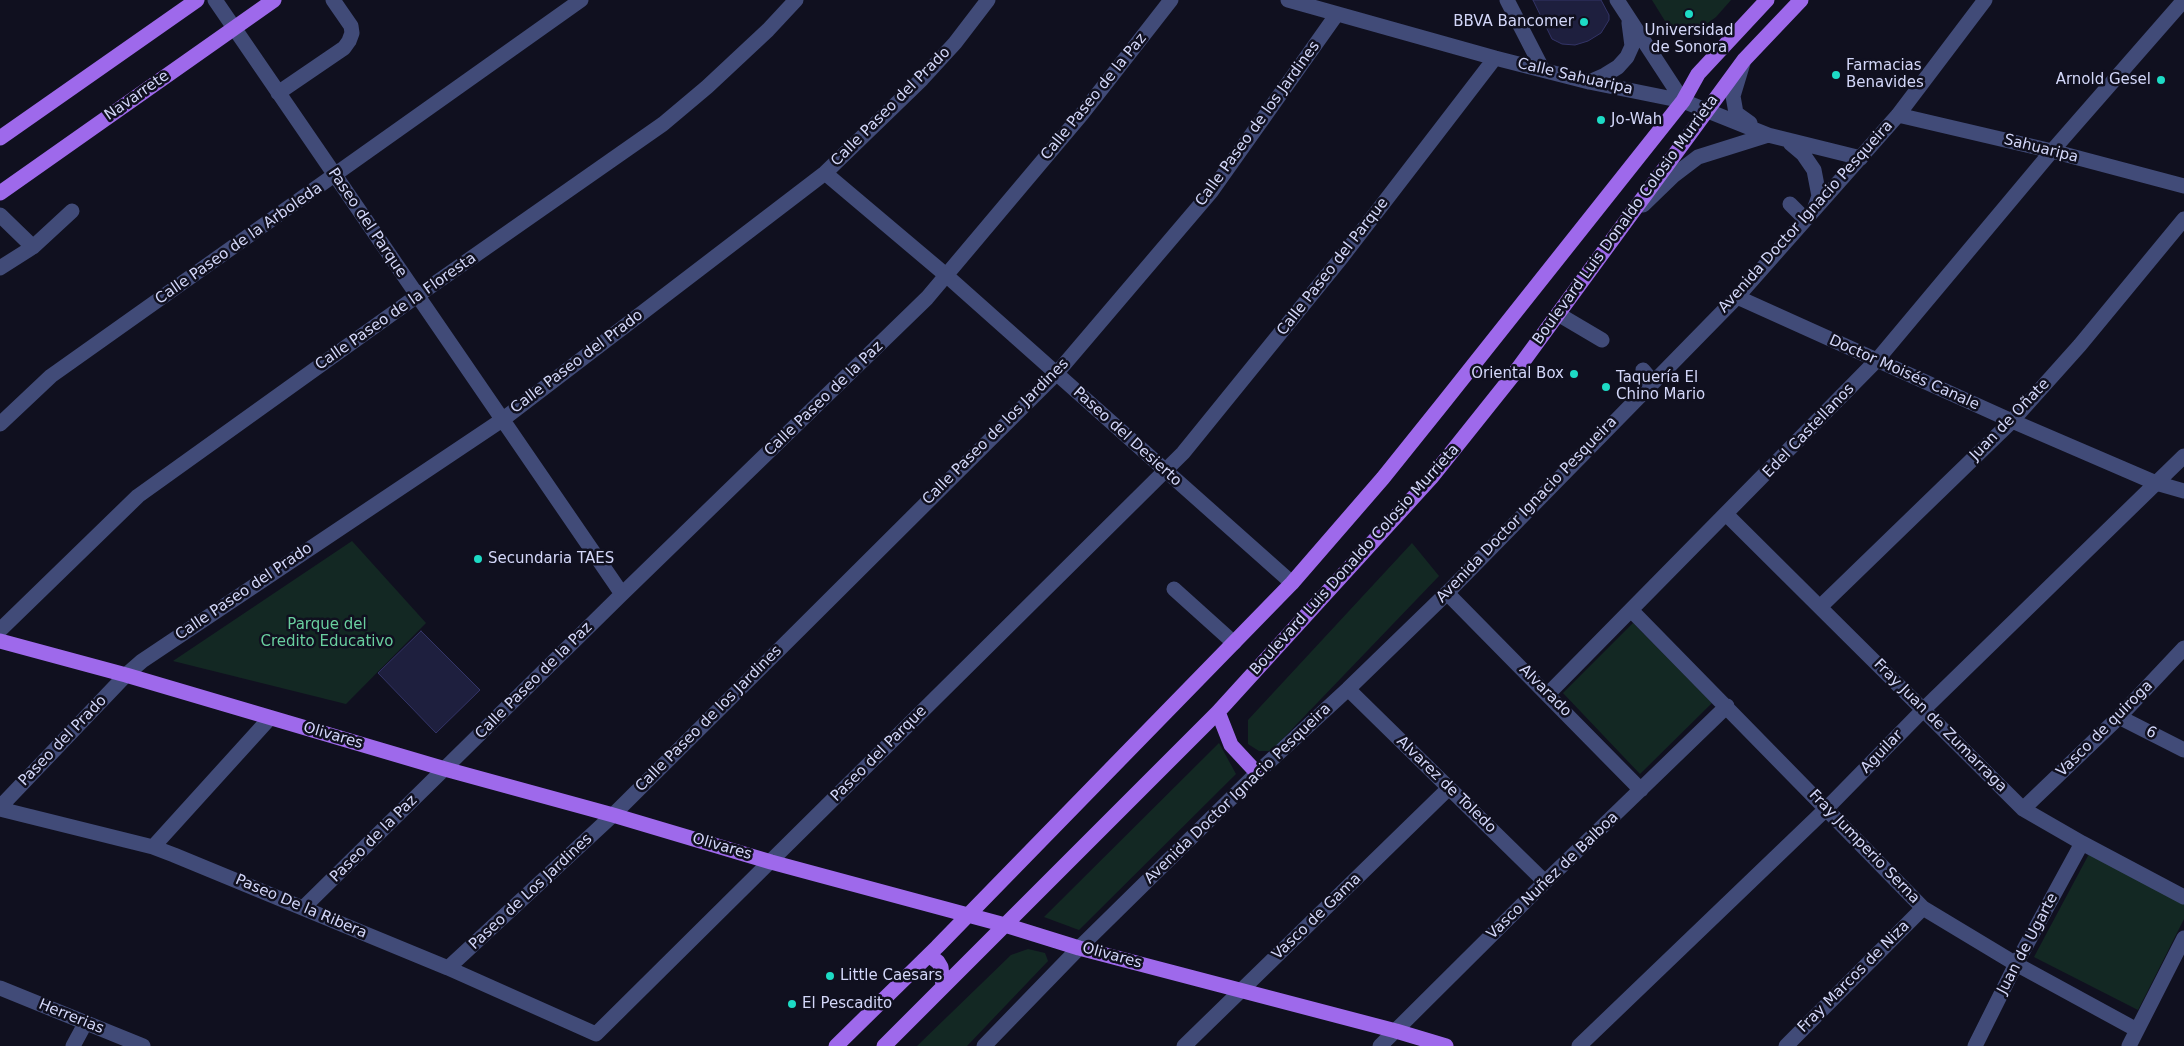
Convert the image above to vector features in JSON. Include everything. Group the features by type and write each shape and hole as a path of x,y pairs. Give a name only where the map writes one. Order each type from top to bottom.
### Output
{"main road":[{"path":"0,138 197,0"},
{"name":"Navarrete","path":"0,193 274,0"},
{"name":"Boulevard Luis Donaldo Colosio Murrieta","path":"836,1046 929,955 1292,583 1389,470 1684,101 1698,74 1767,0"},
{"name":"Boulevard Luis Donaldo Colosio Murrieta","path":"884,1046 1218,712 1431,478 1514,374 1744,60 1801,0"},
{"name":"Olivares","path":"0,641 126,675 771,862 1005,925 1079,948 1396,1030 1446,1046"},
{"path":"1218,712 1231,745 1257,773"},
{"path":"929,955 941,967 943,986"}],"street":[{"name":"Paseo del Parque","path":"214,0 622,594"},
{"path":"278,93 344,48 349,41 352,33 351,26 333,0"},
{"name":"Calle Paseo de la Arboleda","path":"0,424 51,376 581,0"},
{"name":"Calle Paseo de la Floresta","path":"0,630 138,496 417,296 663,124 720,75 796,0"},
{"name":"Calle Paseo del Prado","path":"126,675 160,647 502,420 825,172 922,79 955,42 988,0"},
{"name":"Calle Paseo de la Paz","path":"445,769 622,594 905,320 947,276 1082,114 1172,0"},
{"name":"Calle Sahuaripa","path":"1288,0 1495,58 1589,82 1684,101 1789,142 1861,158"},
{"path":"1507,0 1544,70"},
{"path":"1617,0 1684,101"},
{"name":"Avenida Doctor Ignacio Pesqueira","path":"984,1046 1079,948 1257,773 1348,689 1447,593 1737,297 1898,115 1985,0"},
{"name":"Edel Castellanos","path":"1548,694 1727,515 1878,360 2052,151 2184,0"},
{"name":"Calle Paseo de los Jardines","path":"613,815 1056,374 1211,192 1337,14"},
{"path":"1589,82 1606,75 1618,67 1627,56 1632,46 1628,19"},
{"name":"Calle Paseo del Parque","path":"1165,471 1202,431 1342,257 1495,58"},
{"path":"1744,60 1733,96 1736,113 1768,135"},
{"name":"Sahuaripa","path":"1898,115 2052,151 2184,186"},
{"path":"1624,225 1672,176 1698,157 1768,135"},
{"path":"1789,142 1803,154 1814,170 1819,196 1810,213 1790,204"},
{"name":"Paseo del Desierto","path":"825,172 947,276 1292,583"},
{"path":"0,268 33,246 72,211"},
{"path":"0,215 33,246"},
{"name":"Juan de Oñate","path":"1820,607 2012,422 2080,345 2184,219"},
{"name":"Doctor Moisés Canale","path":"1737,297 2012,422 2156,483 2184,491"},
{"path":"1558,314 1602,340"},
{"path":"1644,370 1653,382"},
{"name":"Aguilar","path":"1579,1046 1827,808 1924,709 2184,456"},
{"name":"Paseo del Parque","path":"592,1033 600,1032 1165,471"},
{"name":"Fray Juan de Zumarraga","path":"1727,515 2023,809 2184,898"},
{"path":"1174,589 1234,643"},
{"name":"Alvarado","path":"1447,593 1641,790"},
{"name":"Fray Jumperio Serna","path":"1631,610 1923,908 2016,964 2137,1030"},
{"name":"Vasco de quiroga","path":"2023,809 2119,717 2184,648"},
{"name":"Paseo del Prado","path":"0,808 126,675"},
{"name":"Alvarez de Toledo","path":"1348,689 1545,882"},
{"name":"Vasco Nuñez de Balboa","path":"1380,1046 1545,882 1727,706"},
{"name":"6","path":"2119,717 2184,750"},
{"path":"153,847 270,718"},
{"name":"Paseo de la Paz","path":"304,908 445,769"},
{"name":"Vasco de Gama","path":"1184,1046 1449,788"},
{"name":"Paseo De la Ribera","path":"0,808 153,847 448,968 592,1033"},
{"name":"Paseo de Los Jardines","path":"448,968 613,815"},
{"name":"Juan de Ugarte","path":"1976,1046 2016,964 2082,843"},
{"name":"Fray Marcos de Niza","path":"1786,1046 1923,908"},
{"path":"2129,1046 2184,938"},
{"name":"Herrerias","path":"0,988 143,1046"},
{"path":"73,1046 86,1022"}],"green space":[{"name":"Universidad de Sonora","path":"1652,0 1731,0 1716,17 1705,25 1684,29 1665,21"},
{"name":"Parque del Credito Educativo","path":"352,541 426,623 346,704 173,661"},
{"path":"1412,543 1439,576 1271,751 1259,751 1248,744 1248,720"},
{"path":"1633,623 1712,703 1640,774 1563,693"},
{"path":"1219,743 1236,774 1079,930 1044,917"},
{"path":"2089,854 2184,903 2184,919 2138,1010 2034,957"},
{"path":"1028,949 1045,953 1048,961 967,1046 917,1046 1011,955"}],"building":[{"name":"BBVA Bancomer","path":"1533,0 1601,0 1609,15 1609,20 1601,33 1588,41 1575,45 1562,44 1552,39"},
{"path":"421,631 480,690 436,733 378,673"}],"place":[{"name":"Universidad de Sonora","path":"1689,14"},
{"name":"BBVA Bancomer","path":"1584,22"},
{"name":"Farmacias Benavides","path":"1836,75"},
{"name":"Arnold Gesel","path":"2161,80"},
{"name":"Jo-Wah","path":"1601,120"},
{"name":"Oriental Box","path":"1574,374"},
{"name":"Taquería El Chino Mario","path":"1606,387"},
{"name":"Secundaria TAES","path":"478,559"},
{"name":"Little Caesars","path":"830,976"},
{"name":"El Pescadito","path":"792,1004"}]}
